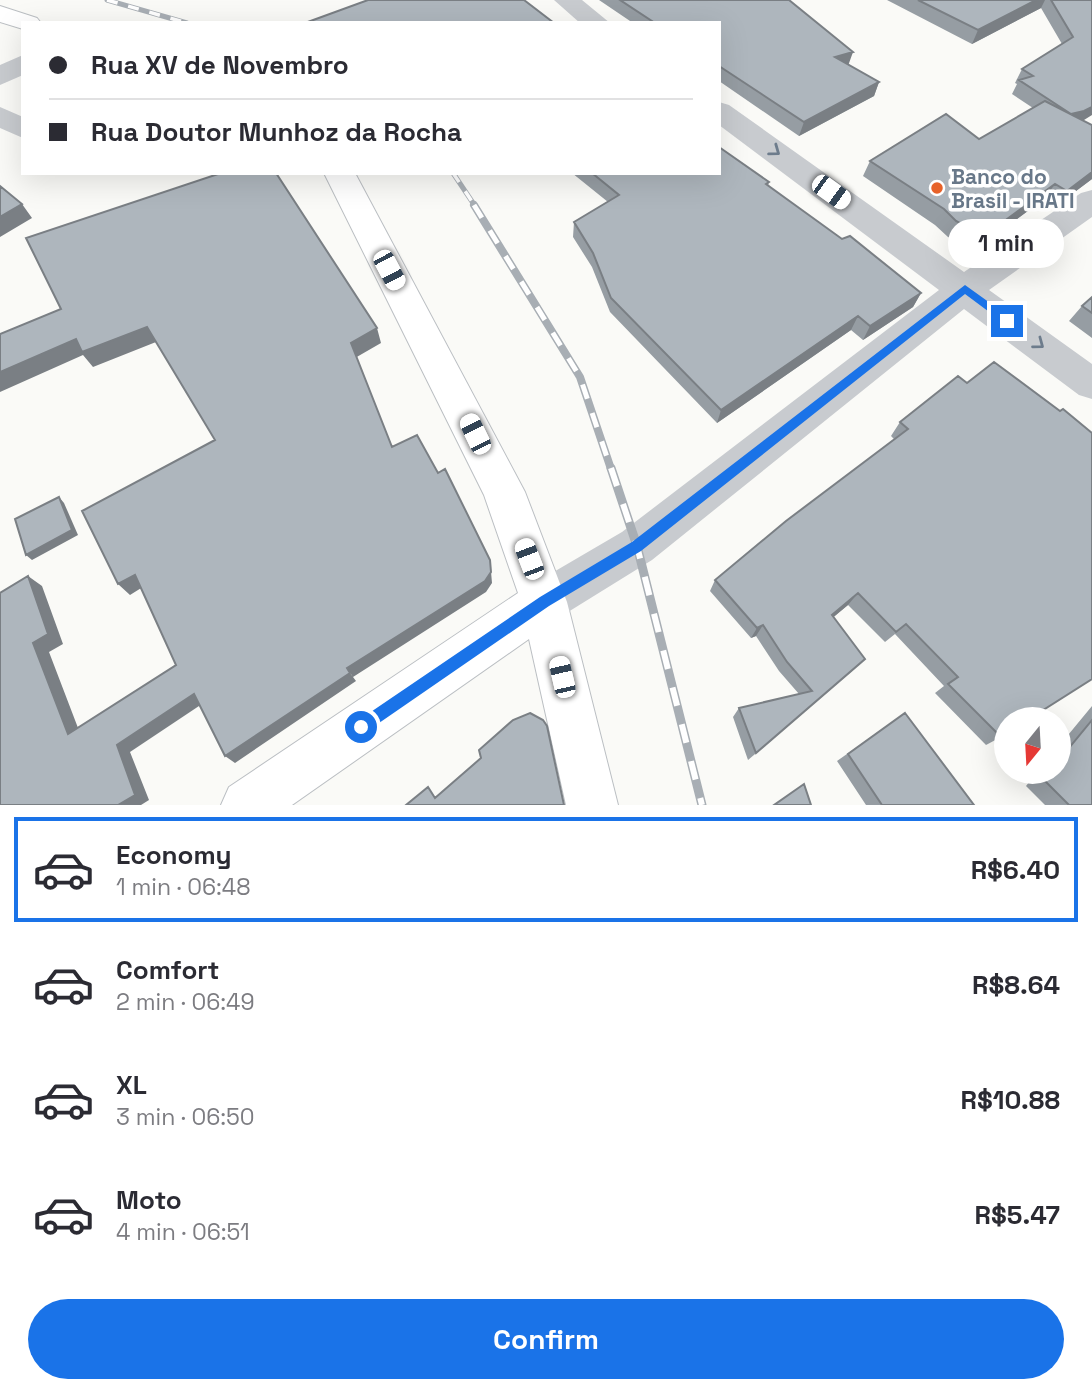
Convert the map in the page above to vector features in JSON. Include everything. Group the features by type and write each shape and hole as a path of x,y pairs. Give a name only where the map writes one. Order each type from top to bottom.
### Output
{"main road":[{"path":"0,14 22,21"},
{"path":"340,175 504,492 544,602 592,805"},
{"path":"247,805 544,602"}],"street":[{"path":"566,0 594,21"},
{"path":"0,77 21,64"},
{"path":"721,112 1092,384"},
{"path":"0,116 21,128"},
{"path":"544,602 637,546 965,289 1092,201"}],"building":[{"path":"368,0 524,0 551,21 310,21"},
{"path":"620,0 789,0 853,52 835,57 879,82 804,122 721,67 721,21 652,21"},
{"path":"918,0 1036,0 978,30"},
{"path":"1051,0 1092,0 1092,107 1084,111 1071,114 1019,80 1033,76 1022,69 1073,37"},
{"path":"1045,101 1092,125 1092,172 1067,191 1055,184 984,236 956,221 944,209 870,161 946,114 979,139"},
{"path":"721,148 842,239 850,236 921,293 870,326 858,316 721,410 611,298 593,253 574,222 619,195 594,175 721,175"},
{"path":"215,175 277,175 377,328 351,343 392,447 417,435 438,473 445,469 490,560 491,572 485,581 347,668 350,673 225,756 194,694 117,745 135,795 118,805 0,805 0,593 28,576 48,634 33,643 68,734 176,665 135,575 118,584 82,511 215,440 147,327 82,352 76,339 0,372 0,334 61,309 26,238"},
{"path":"0,186 22,204 0,217"},
{"path":"1092,297 1092,313 1082,306"},
{"path":"994,362 1060,411 1063,409 1092,433 1092,679 1048,707 994,707 994,730 948,684 958,677 906,624 896,632 858,593 832,615 865,659 756,753 739,708 812,691 787,662 763,625 757,628 715,580 786,521 908,429 900,422 958,376 967,383"},
{"path":"59,497 72,530 26,555 15,519"},
{"path":"530,713 543,720 547,726 564,805 406,805 428,787 435,798 481,758 479,750 513,720"},
{"path":"905,713 974,805 882,805 848,754"},
{"path":"1092,720 1092,805 1069,805 1048,784 1071,784 1071,745"},
{"path":"804,784 811,805 774,805"}],"railway":[{"path":"107,0 180,21"},
{"path":"454,175 475,206"},
{"path":"474,205 580,377 611,469"},
{"path":"611,468 637,546 702,805"}],"place":[{"name":"Banco do Brasil - IRATI","path":"937,188"}],"route":[{"path":"361,727 544,602 637,546 965,289 1007,321"}]}
